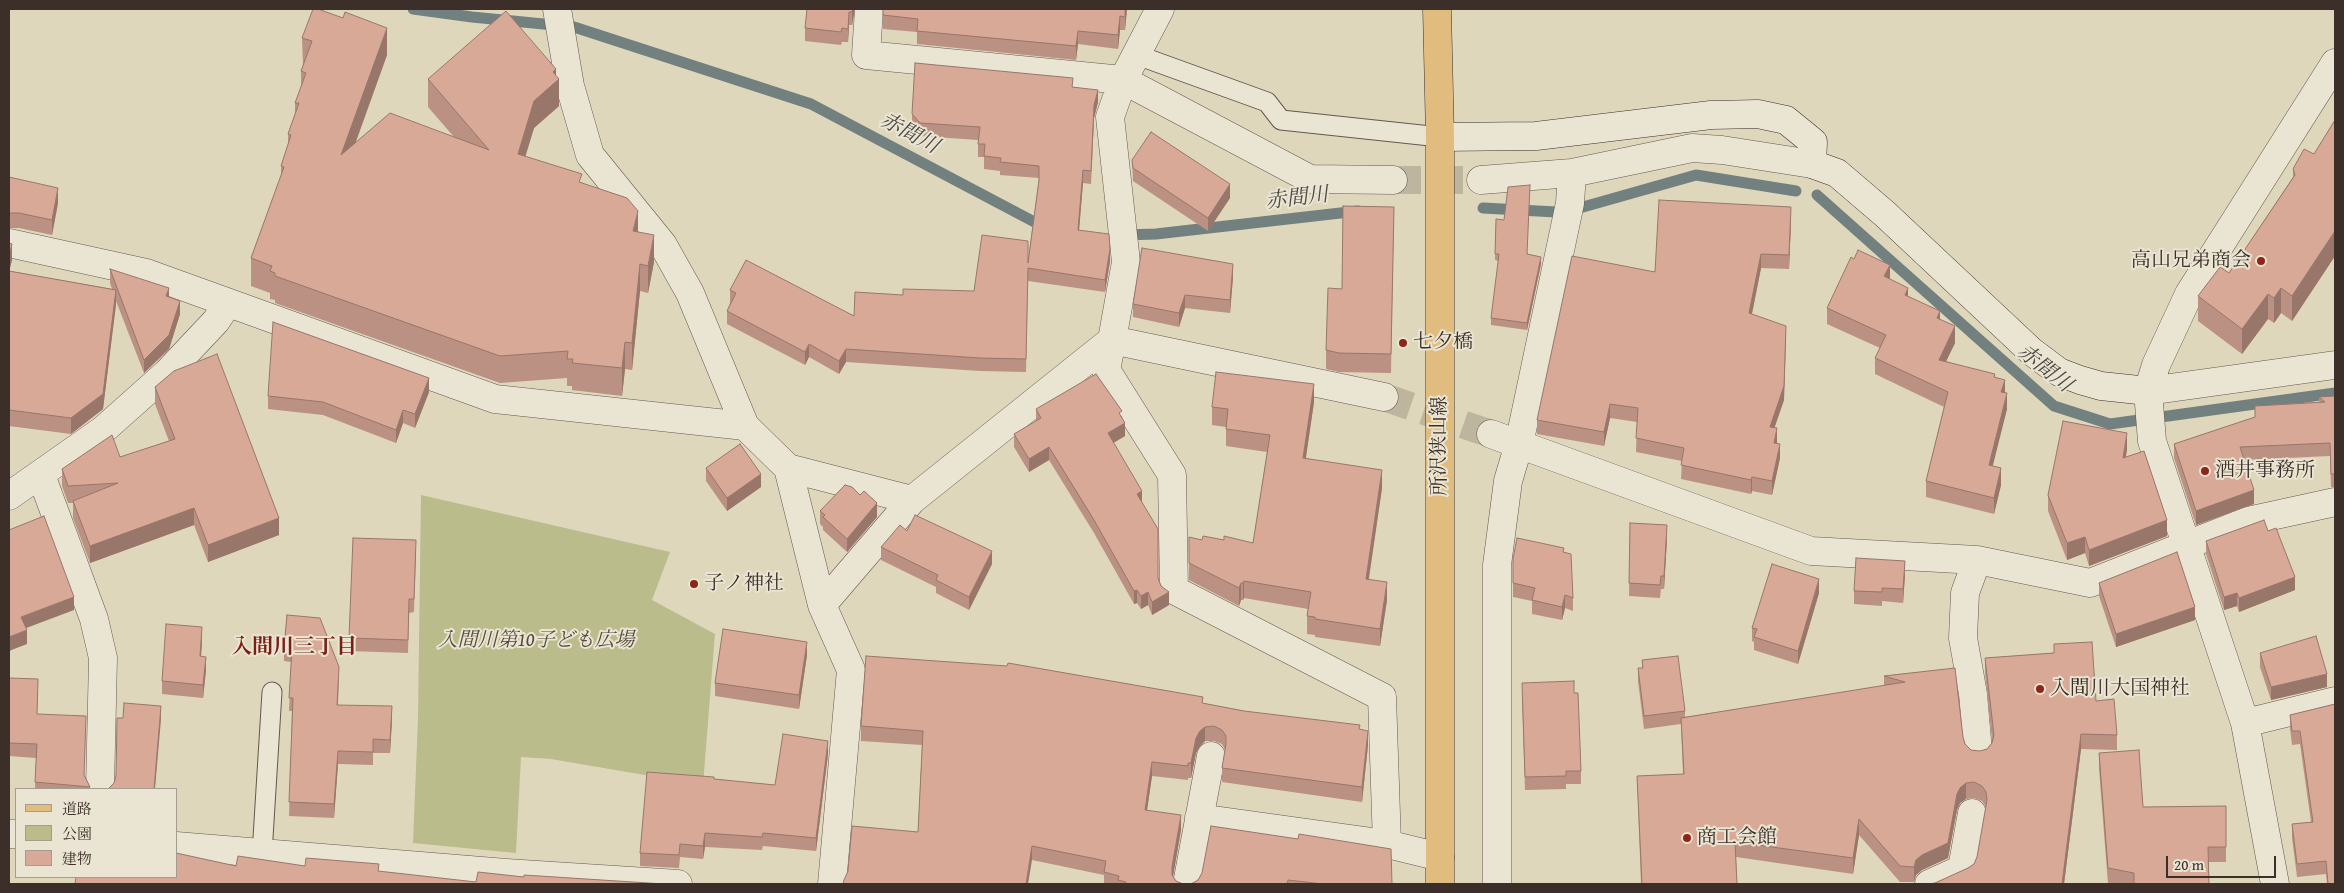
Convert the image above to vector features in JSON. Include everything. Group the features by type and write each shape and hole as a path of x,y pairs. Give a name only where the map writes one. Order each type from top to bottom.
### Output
{"main road":[{"name":"所沢狭山線","path":"1437,9 1440,137 1440,884"}],"street":[{"path":"557,9 570,86 590,155 663,245 690,293 745,426 788,468 912,500"},
{"path":"869,9 866,55 1123,80 1310,179 1393,180"},
{"path":"1160,9 1123,80 1110,117 1126,262 1106,370 1172,475 1174,590 1382,697 1387,844 1440,857"},
{"path":"2275,884 2245,723 2152,441 2148,391 2156,365 2189,294 2335,63"},
{"path":"1440,137 1536,136 1711,115 1758,114 1786,120 1813,142 1812,164"},
{"path":"1482,180 1572,173 1692,148 1722,150 1812,164 1837,174 1844,179 1885,214 2031,351 2059,372 2101,386 2148,391 2335,365"},
{"path":"1497,884 1497,565 1508,481 1519,444 1570,203 1572,173"},
{"path":"9,242 146,273 495,399 745,426"},
{"path":"100,788 103,658 94,619 20,481 103,430 167,373 216,321 228,303"},
{"path":"1112,340 1384,397"},
{"path":"822,605 912,500 1112,340"},
{"path":"1491,434 1811,551 1977,560 2090,583 2248,521 2335,502"},
{"path":"788,468 822,605 851,670 832,884"},
{"path":"1977,560 1965,593 1963,638 1973,694 1978,751"},
{"path":"2245,723 2335,701"},
{"path":"1187,884 1211,756"},
{"path":"1929,884 1962,869 1972,813"},
{"path":"1199,818 1394,846"},
{"path":"178,846 262,854 390,874 678,884"}],"lane":[{"path":"1137,55 1267,102 1281,120 1440,137"},
{"path":"262,854 272,692"}],"green space":[{"name":"入間川第10子ども広場","path":"421,495 670,552 652,600 715,634 703,785 551,759 521,757 516,853 413,843 418,718"}],"building":[{"path":"313,9 343,18 345,12 387,28 341,155 390,113 489,150 428,79 506,11 556,69 553,72 559,79 534,101 518,154 582,174 579,182 627,198 638,211 633,231 654,235 648,266 640,264 632,343 625,342 622,368 572,363 573,359 567,359 568,351 500,356 275,276 275,273 270,271 272,266 251,258 284,167 281,166 291,135 288,134 299,103 295,103 306,73 301,71 312,41 302,38"},
{"path":"807,9 853,9 852,12 849,12 848,29 842,28 841,32 805,28"},
{"path":"883,9 1125,9 1125,17 1120,16 1118,35 1078,31 1076,46 917,31 918,19 883,15"},
{"path":"915,63 1073,78 1072,87 1098,90 1094,105 1091,171 1083,170 1078,230 1109,234 1110,249 1105,280 1028,268 1026,359 980,358 846,349 839,361 809,344 805,352 727,311 736,293 730,290 746,260 854,316 855,292 903,295 903,289 974,291 982,235 1028,241 1028,263 1039,180 1039,166 1000,162 1001,158 984,156 985,144 978,144 980,127 920,123 912,114"},
{"path":"2335,120 2335,231 2292,296 2281,288 2274,298 2268,294 2242,329 2198,296 2220,267 2229,273 2295,175 2293,169 2304,149 2314,154"},
{"path":"1151,132 1230,184 1208,218 1133,168 1132,160"},
{"path":"9,177 58,188 52,220 19,213 9,213"},
{"path":"1530,185 1527,254 1541,257 1527,323 1491,318 1499,254 1495,254 1496,219 1504,220 1508,187"},
{"path":"1659,200 1791,207 1789,255 1761,254 1749,313 1786,326 1784,386 1770,427 1777,428 1774,443 1780,444 1772,481 1752,477 1751,480 1681,465 1684,448 1636,438 1638,408 1610,404 1604,432 1537,420 1572,256 1655,272"},
{"path":"1343,206 1394,207 1391,354 1339,353 1326,350 1328,288 1342,289"},
{"path":"9,243 12,244 9,257"},
{"path":"1142,248 1233,264 1230,300 1185,295 1179,313 1133,304"},
{"path":"1858,250 1890,265 1884,276 1908,288 1905,295 1940,311 1937,318 1955,326 1939,360 1995,374 1994,377 2005,380 2001,392 2007,393 1989,465 2001,468 1994,498 1926,481 1948,392 1875,358 1886,335 1827,308 1851,257 1854,259"},
{"path":"110,269 169,288 166,296 180,301 169,335 144,360"},
{"path":"9,271 116,290 103,394 71,418 9,410"},
{"path":"273,322 429,378 415,414 403,410 396,430 323,402 268,396"},
{"path":"217,354 279,518 208,545 194,508 90,546 73,501 118,483 68,486 62,469 112,435 120,457 175,439 155,387 174,371"},
{"path":"1216,372 1314,384 1303,458 1382,470 1366,579 1387,582 1380,629 1315,619 1315,617 1307,616 1311,592 1244,581 1239,588 1189,563 1189,537 1202,540 1203,536 1224,540 1224,536 1253,543 1270,435 1226,429 1228,409 1212,407"},
{"path":"1096,374 1122,411 1119,413 1125,423 1108,433 1142,491 1137,494 1158,529 1158,578 1161,586 1169,592 1152,602 1148,592 1141,596 1137,590 1134,591 1094,520 1049,447 1029,459 1014,434 1041,418 1036,409"},
{"path":"2335,396 2335,474 2331,474 2330,443 2240,447 2254,490 2196,511 2174,444 2255,417 2255,406 2325,402 2319,397"},
{"path":"2063,421 2127,433 2123,458 2144,451 2167,520 2089,550 2085,537 2067,543 2048,495"},
{"path":"740,444 761,474 727,498 706,468"},
{"path":"845,485 852,487 860,495 864,491 877,503 847,539 823,517 825,515 820,511"},
{"path":"915,515 992,551 969,597 936,580 938,575 881,547 900,525 907,531"},
{"path":"44,516 74,597 21,617 27,630 9,637 9,530"},
{"path":"2264,520 2268,531 2276,528 2295,577 2239,598 2237,593 2224,597 2206,541"},
{"path":"1630,523 1667,525 1664,576 1661,576 1660,585 1629,583"},
{"path":"353,538 416,540 414,599 409,599 408,640 349,638"},
{"path":"1517,538 1564,548 1563,552 1571,554 1573,598 1565,595 1562,607 1532,600 1535,588 1513,583 1513,559"},
{"path":"2177,552 2195,607 2116,634 2099,583"},
{"path":"1856,558 1905,561 1903,589 1882,588 1882,592 1854,591"},
{"path":"1772,564 1819,579 1798,651 1754,637 1757,629 1752,628"},
{"path":"287,615 320,618 339,667 337,705 392,706 390,740 373,739 373,752 338,751 334,804 289,802 293,698 289,698 292,649 284,648"},
{"path":"166,624 202,627 200,656 206,657 203,685 162,681"},
{"path":"723,629 807,642 799,695 715,683"},
{"path":"2316,636 2327,674 2271,687 2260,653"},
{"path":"2092,642 2096,701 2114,699 2117,735 2081,734 2062,884 1928,884 1935,883 1974,864 1977,857 1987,800 1986,792 1982,786 1974,782 1966,783 1957,794 1948,843 1922,855 1916,860 1914,867 1900,866 1859,819 1853,858 1735,842 1737,884 1642,884 1637,776 1684,774 1681,718 1905,682 1884,676 1955,668 1965,744 1971,750 1980,751 1987,749 1992,743 1994,735 1985,658 2054,653 2054,644"},
{"path":"866,656 1007,666 1008,663 1203,697 1202,703 1244,711 1360,725 1359,729 1368,731 1362,787 1222,768 1226,736 1222,730 1214,726 1205,727 1196,738 1191,763 1188,763 1188,766 1152,762 1145,810 1181,815 1172,875 1176,881 1183,884 1126,884 1126,882 1118,880 1119,876 1104,872 1106,861 1032,846 1026,884 843,884 848,871 852,826 918,832 923,731 861,726"},
{"path":"1678,656 1685,711 1644,716 1638,668 1643,668 1642,660"},
{"path":"9,678 38,679 37,714 86,716 84,775 90,787 35,782 37,744 9,743"},
{"path":"1574,681 1574,693 1578,693 1581,771 1566,771 1566,776 1525,777 1522,683"},
{"path":"124,703 161,706 154,788 109,788 114,783 116,776 117,718 123,718"},
{"path":"2335,704 2335,884 2328,884 2326,861 2297,864 2292,824 2313,822 2300,731 2292,731 2290,715"},
{"path":"783,734 828,741 816,838 763,833 762,837 705,833 703,846 680,844 679,855 640,853 647,772 714,777 714,779 775,785"},
{"path":"2139,750 2143,807 2226,806 2226,847 2208,847 2209,884 2134,884 2134,873 2108,868 2099,753"},
{"path":"1211,826 1298,839 1299,834 1391,849 1392,884 1323,884 1288,880 1287,884 1191,884 1198,880 1202,873"},
{"path":"178,853 236,866 238,856 305,866 306,858 379,864 378,871 476,882 478,872 524,877 524,875 664,884 75,884 76,878 178,878"}],"waterway":[{"name":"赤間川","path":"413,9 574,27 811,104 1047,227"},
{"name":"赤間川","path":"1576,209 1696,175 1796,191"},
{"name":"赤間川","path":"1817,195 2054,406 2110,424 2335,393"},
{"name":"赤間川","path":"1483,208 1556,212"},
{"name":"赤間川","path":"1123,235 1156,234 1358,211"}],"tunnel":[{"path":"1393,180 1481,180"},
{"path":"1384,397 1491,434"}],"place":[{"name":"高山兄弟商会","path":"2261,261"},
{"name":"七夕橋","path":"1403,343"},
{"name":"酒井事務所","path":"2205,471"},
{"name":"子ノ神社","path":"694,584"},
{"name":"入間川大国神社","path":"2040,689"},
{"name":"商工会館","path":"1687,838"}],"district":[{"name":"入間川三丁目","path":"294,648"}]}
